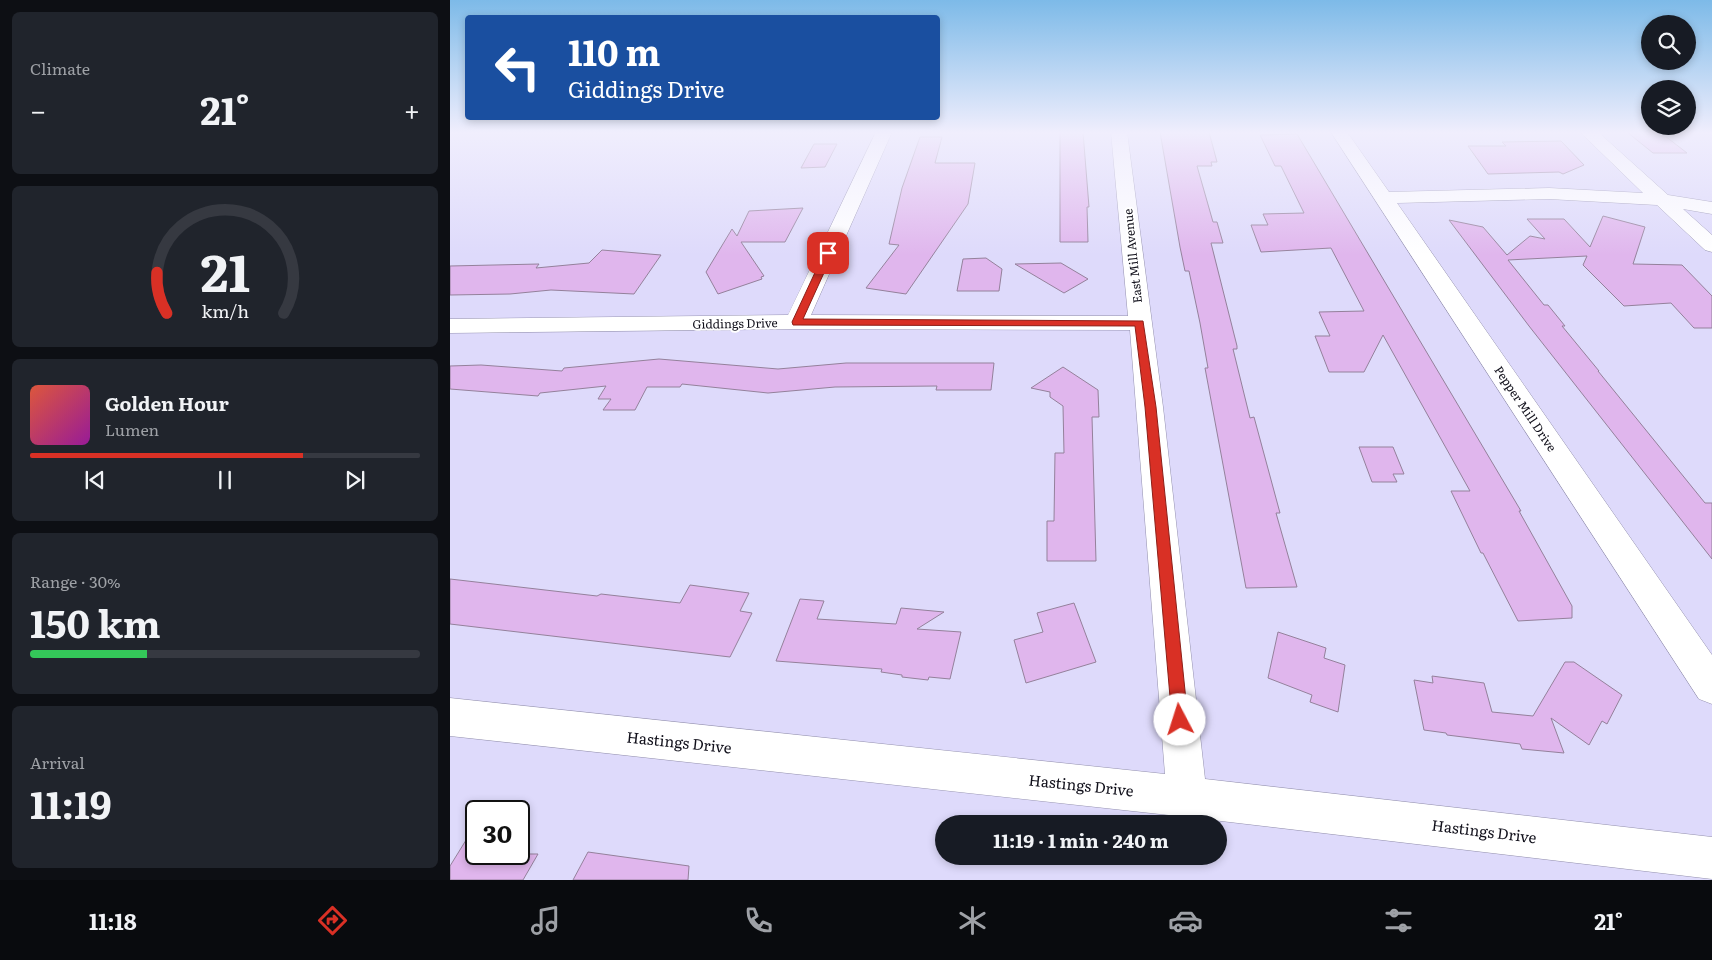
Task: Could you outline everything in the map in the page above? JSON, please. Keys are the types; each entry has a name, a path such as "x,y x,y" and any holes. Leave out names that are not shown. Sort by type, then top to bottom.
{"street":[{"path":"796,322 865,173"},
{"name":"East Mill Avenue","path":"1124,173 1151,417 1187,797"},
{"name":"Pepper Mill Drive","path":"1368,173 1712,686"},
{"path":"1633,173 1712,246"},
{"path":"1385,198 1551,193 1624,196 1712,208"},
{"name":"Giddings Drive","path":"450,326 796,322 1140,323"},
{"name":"Hastings Drive","path":"450,718 1187,797 1712,858"}],"building":[{"path":"907,173 973,173 968,204 906,294 866,288 899,245 889,244"},
{"path":"1060,173 1086,173 1089,207 1087,207 1088,242 1060,242"},
{"path":"1167,173 1199,173 1213,222 1217,222 1223,243 1211,243 1237,346 1237,349 1233,349 1250,418 1254,417 1280,513 1276,513 1297,587 1246,588 1205,368 1208,368 1200,323 1189,271 1185,271"},
{"path":"1284,173 1320,173 1521,511 1519,511 1572,606 1572,618 1518,621 1483,553 1481,553 1451,491 1470,491 1383,335 1364,372 1329,372 1315,336 1330,336 1319,312 1364,311 1331,248 1261,252 1251,225 1268,225 1263,214 1304,213"},
{"path":"1487,173 1521,173 1488,174"},
{"path":"803,208 785,242 741,242 764,276 761,277 762,279 718,294 706,272 732,229 737,236 749,211"},
{"path":"1603,216 1645,227 1633,264 1682,265 1712,296 1712,328 1694,328 1671,303 1624,306 1583,265 1587,256 1508,260 1544,305 1548,305 1565,326 1562,326 1705,503 1712,503 1712,559 1529,326 1449,220 1483,227 1507,255 1530,236 1545,239 1527,219 1564,219 1590,247"},
{"path":"602,250 661,255 634,294 551,290 510,294 450,295 450,266 539,264 536,268 589,263"},
{"path":"986,258 1002,269 999,291 957,291 963,259"},
{"path":"1061,263 1088,279 1064,293 1015,264"},
{"path":"659,359 778,369 846,363 994,363 991,390 936,390 937,386 835,387 768,393 682,384 680,387 647,387 635,410 603,410 611,399 598,399 606,386 540,393 538,396 450,389 450,366 481,365 562,371 564,368"},
{"path":"1063,367 1098,390 1099,417 1092,417 1096,561 1047,561 1047,521 1054,521 1055,453 1064,453 1063,406 1050,397 1050,392 1031,388"},
{"path":"1359,447 1393,447 1404,474 1393,474 1397,482 1372,482"},
{"path":"450,579 597,596 601,594 680,603 690,585 749,593 740,611 752,613 730,657 450,624"},
{"path":"800,599 824,601 817,619 896,624 901,608 944,612 917,629 961,632 950,679 929,677 928,680 881,672 882,669 776,661"},
{"path":"1074,603 1096,662 1026,683 1014,640 1043,632 1037,613"},
{"path":"1278,632 1326,648 1324,658 1345,665 1338,712 1310,702 1312,695 1268,678"},
{"path":"1565,662 1574,662 1622,695 1607,724 1602,721 1589,745 1551,718 1564,753 1522,749 1520,744 1447,735 1446,733 1424,730 1414,680 1433,683 1432,676 1484,683 1492,712 1533,716"},
{"path":"465,842 465,865 530,865 530,854 538,854 523,880 450,880 450,866"},
{"path":"588,852 689,866 688,880 573,880"}],"route":[{"path":"828,253 796,322 1140,323 1150,407 1180,720"}]}
